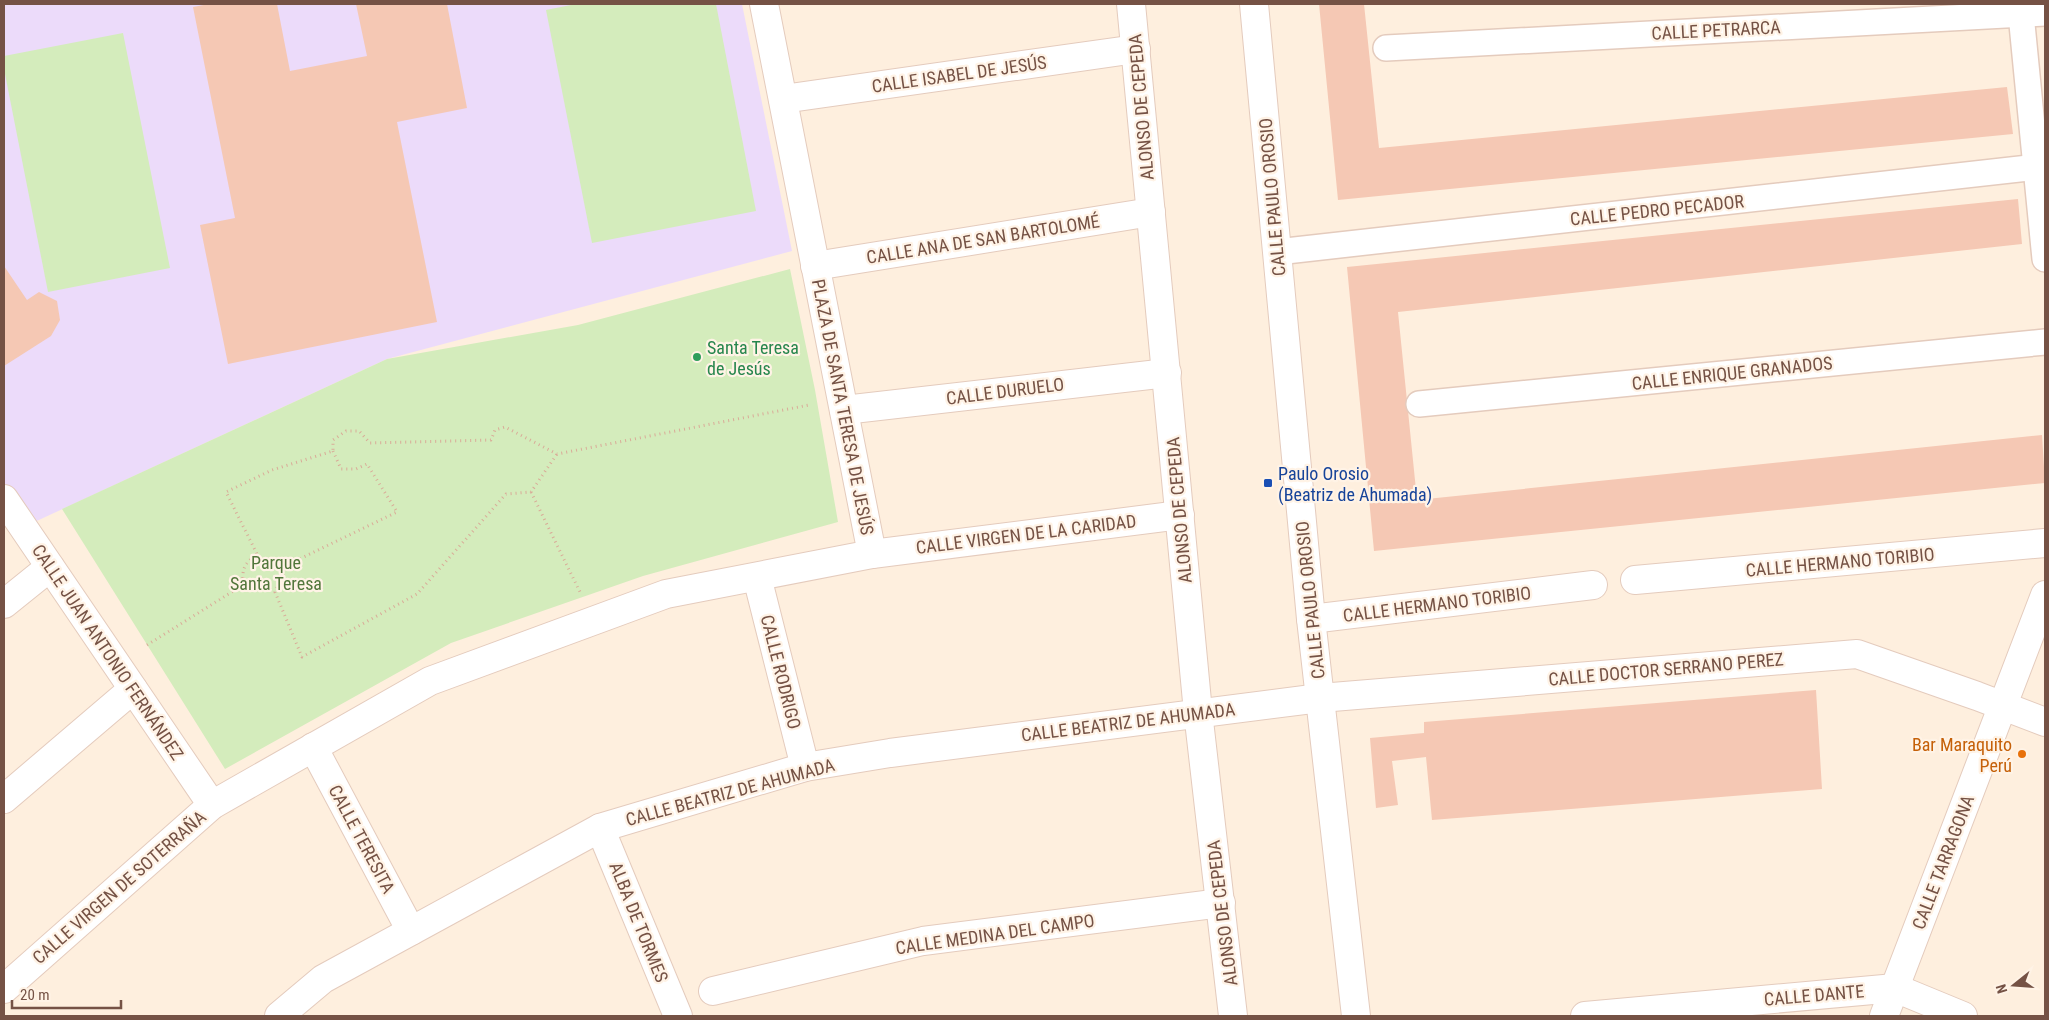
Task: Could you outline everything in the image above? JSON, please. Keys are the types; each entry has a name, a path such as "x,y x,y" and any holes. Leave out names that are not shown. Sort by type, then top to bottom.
{"street":[{"name":"PLAZA DE SANTA TERESA DE JESÚS","path":"212,805 430,681 666,594 872,554 764,4"},
{"name":"ALONSO DE CEPEDA","path":"1132,4 1198,712 1233,1016"},
{"name":"CALLE PAULO OROSIO","path":"1254,4 1311,619 1356,1016"},
{"name":"CALLE PETRARCA","path":"1386,48 2033,14"},
{"path":"2033,14 2036,167 2045,259"},
{"name":"CALLE ISABEL DE JESÚS","path":"783,99 1136,49"},
{"name":"CALLE PEDRO PECADOR","path":"1277,252 2036,167"},
{"name":"CALLE ANA DE SAN BARTOLOMÉ","path":"815,266 1151,212"},
{"name":"CALLE ENRIQUE GRANADOS","path":"1419,404 2045,342"},
{"name":"CALLE DURUELO","path":"844,410 1167,372"},
{"name":"CALLE JUAN ANTONIO FERNÁNDEZ","path":"4,499 212,805"},
{"name":"CALLE VIRGEN DE LA CARIDAD","path":"872,554 1180,515"},
{"name":"CALLE HERMANO TORIBIO","path":"1635,580 2045,543"},
{"path":"4,604 50,567"},
{"name":"CALLE RODRIGO","path":"757,577 805,767"},
{"name":"CALLE HERMANO TORIBIO","path":"1311,619 1593,585"},
{"name":"CALLE TARRAGONA","path":"1884,1016 2045,595"},
{"name":"CALLE DOCTOR SERRANO PEREZ","path":"1320,698 1857,654 2045,722"},
{"path":"4,799 133,688"},
{"name":"CALLE BEATRIZ DE AHUMADA","path":"279,1016 323,979 600,828 805,767 890,753 1198,712 1320,698"},
{"name":"CALLE TERESITA","path":"313,747 411,931"},
{"name":"CALLE VIRGEN DE SOTERRAÑA","path":"4,989 212,805"},
{"name":"ALBA DE TORMES","path":"600,828 678,1016"},
{"name":"CALLE MEDINA DEL CAMPO","path":"713,991 923,942 1221,903"},
{"path":"1895,988 1962,1016"},
{"name":"CALLE DANTE","path":"1585,1016 1895,988"}],"path":[{"path":"531,492 506,494 417,594 302,657 274,592 287,565 397,512 367,464 356,469 341,469 333,450 333,440 346,431 359,431 370,443 490,440 495,430 505,427 557,454 817,403"},
{"path":"147,645 243,585 242,574 246,562 257,554 226,492 272,470 333,450"},
{"path":"531,492 557,454"},
{"path":"531,492 582,597"}],"shaded area":[{"path":"4,4 742,4 792,251 387,359 28,525 4,488"}],"green space":[{"path":"576,4 716,4 756,211 592,243 546,10"},
{"path":"123,33 170,268 48,292 4,69 4,56"},
{"name":"Parque Santa Teresa","path":"790,269 815,390 838,522 643,576 451,643 225,769 62,509 387,359 578,325"}],"building":[{"path":"209,4 277,4 290,71 367,56 356,4 447,4 467,108 397,122 437,322 228,364 200,225 235,218 193,7"},
{"path":"1319,4 1364,4 1379,148 2007,87 2013,134 1338,200"},
{"path":"2018,199 2022,244 1398,312 1417,500 2042,435 2045,483 1374,551 1347,267"},
{"path":"4,266 27,300 39,292 57,301 60,320 51,336 4,366"},
{"path":"1816,690 1822,789 1432,820 1426,757 1392,761 1398,805 1376,808 1370,738 1424,733 1424,722"}],"place":[{"name":"Santa Teresa de Jesús","path":"697,357"},
{"name":"Paulo Orosio (Beatriz de Ahumada)","path":"1268,483"},
{"name":"Bar Maraquito Perú","path":"2022,754"}]}
